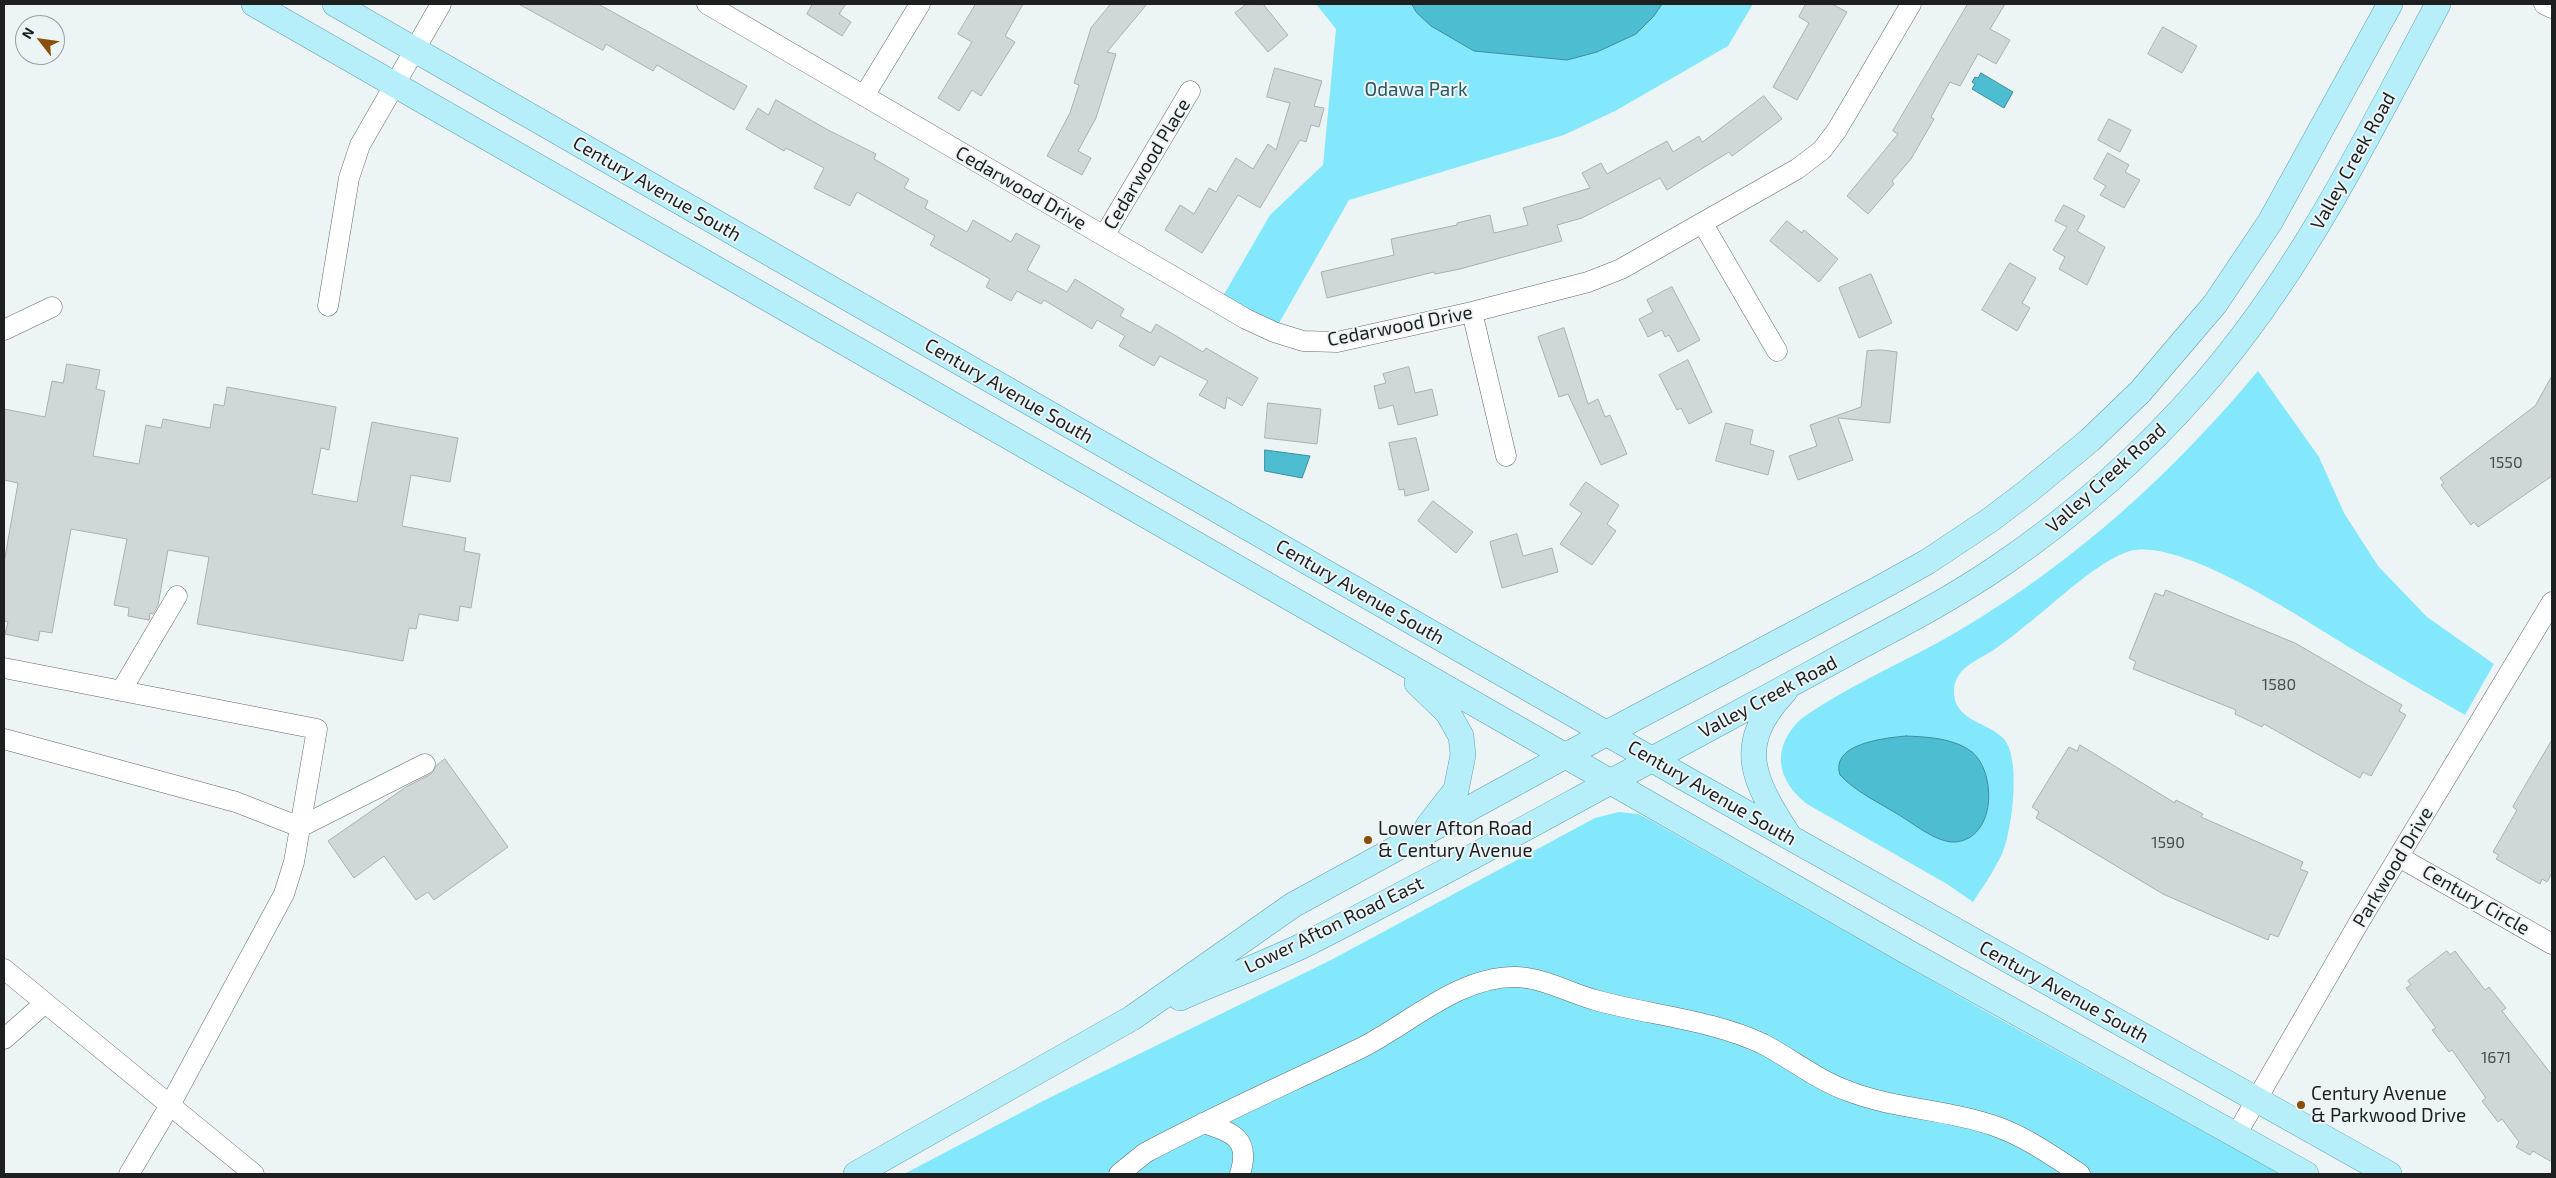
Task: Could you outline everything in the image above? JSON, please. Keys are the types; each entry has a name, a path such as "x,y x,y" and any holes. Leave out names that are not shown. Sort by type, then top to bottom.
{"main road":[{"path":"254,4 1911,954 2306,1174"},
{"name":"Century Avenue South","path":"335,4 1790,838 2388,1174"},
{"name":"Valley Creek Road","path":"1565,756 1927,562 1990,520 2090,440 2168,362 2215,304 2244,262 2290,187 2390,4"},
{"name":"Valley Creek Road","path":"1611,782 1937,605 2016,555 2090,497 2173,418 2249,329 2302,253 2438,4"},
{"path":"1386,654 1448,712 1461,736 1463,755 1456,790 1422,834"},
{"path":"1790,838 1758,784 1754,751 1765,718 1780,696 1792,684"},
{"name":"Lower Afton Road East","path":"856,1174 1132,1018 1293,905 1565,756"},
{"name":"Lower Afton Road East","path":"1132,1018 1307,943 1611,782"}],"street":[{"path":"328,306 349,178 360,144 441,4"},
{"name":"Cedarwood Drive","path":"707,4 1246,319 1274,332 1302,341 1337,342 1472,312 1588,282 1621,269 1703,224 1797,168 1822,150 1837,130 1911,4"},
{"path":"864,96 920,4"},
{"path":"2544,4 2552,8"},
{"name":"Cedarwood Place","path":"1104,236 1190,92"},
{"path":"1703,224 1777,351"},
{"path":"4,330 52,307"},
{"path":"1472,312 1506,456"},
{"path":"121,691 177,596"},
{"name":"Parkwood Drive","path":"2236,1134 2398,857 2552,602"},
{"path":"4,668 317,729 290,878 284,894 170,1106 128,1174"},
{"path":"4,739 236,802 300,827 425,764"},
{"name":"Century Circle","path":"2398,857 2552,944"},
{"path":"4,969 254,1174"},
{"path":"1119,1174 1145,1153 1364,1046 1429,1006 1466,988 1496,979 1517,977 1536,980 1597,1000 1737,1034 1764,1045 1824,1081 1848,1092 1881,1102 1989,1124 2015,1133 2040,1146 2080,1174"},
{"path":"4,1039 45,1003"},
{"path":"1203,1123 1236,1136 1244,1149 1244,1161 1240,1174"}],"green space":[{"name":"Odawa Park","path":"1316,4 1753,4 1728,46 1615,111 1564,135 1349,200 1274,332 1219,303 1270,215 1323,165 1336,29"},
{"path":"2258,371 2319,457 2344,513 2378,566 2427,617 2494,664 2465,715 2244,585 2180,557 2153,550 2130,551 2117,556 2090,573 2006,641 1969,665 1955,682 1955,700 1959,708 1972,719 2003,738 2009,748 2014,777 2012,813 2006,843 1996,867 1973,902 1947,884 1807,804 1797,795 1789,785 1781,763 1785,741 1791,730 1801,719 1839,695 1960,630 2002,604 2043,575 2120,514 2156,480 2225,409"},
{"path":"1619,812 1638,814 1650,820 1992,1015 2280,1174 904,1174 1045,1100 1331,960 1595,818"}],"shaded area":[{"path":"1412,4 1662,4 1654,16 1636,34 1597,52 1567,60 1474,51 1431,26 1417,13"},
{"path":"1981,73 2013,92 2004,108 1972,89 1975,84 1972,82"},
{"path":"1265,450 1310,456 1302,478 1265,471"},
{"path":"1906,736 1949,741 1965,747 1980,762 1986,774 1988,804 1985,818 1978,830 1969,838 1955,842 1939,839 1859,791 1840,775 1839,764 1843,756 1851,749 1886,738"}],"building":[{"path":"519,4 598,4 747,86 734,110 657,65 653,71 606,44 603,50"},
{"path":"813,4 846,4 839,14 851,22 842,36 807,14"},
{"path":"976,4 1023,4 1005,36 1015,42 981,96 972,90 959,111 938,98 972,42 958,34"},
{"path":"1111,4 1147,4 1107,52 1116,54 1096,118 1078,151 1091,158 1082,175 1047,156 1070,113 1079,85 1074,83 1091,28"},
{"path":"1247,4 1263,4 1288,35 1268,52 1235,13"},
{"path":"1806,4 1832,4 1847,12 1797,100 1773,87 1809,23 1799,17"},
{"path":"1968,4 2005,4 1990,29 2010,40 1996,64 1978,54 1960,86 1950,82 1931,117 1934,119 1911,159 1892,181 1894,184 1868,214 1847,196 1898,134 1893,131"},
{"path":"2163,27 2197,46 2182,73 2148,54"},
{"path":"1275,68 1322,81 1314,106 1324,108 1319,127 1311,125 1306,142 1300,140 1260,208 1238,195 1202,253 1165,230 1180,205 1194,214 1209,188 1216,192 1236,158 1253,169 1268,144 1276,150 1290,103 1267,97"},
{"path":"1764,96 1782,119 1732,156 1729,152 1667,190 1660,178 1582,218 1557,225 1562,241 1460,269 1435,274 1434,272 1327,298 1321,272 1394,255 1391,239 1457,225 1457,223 1490,215 1494,233 1528,225 1523,208 1590,188 1582,173 1601,163 1607,174 1667,141 1673,152 1699,136 1702,142"},
{"path":"776,100 828,130 876,154 874,159 909,179 904,188 928,201 925,208 967,232 973,220 1011,242 1016,233 1040,246 1027,270 1067,292 1075,279 1124,309 1120,316 1151,333 1156,324 1203,352 1206,348 1258,378 1242,406 1227,397 1225,409 1199,395 1208,381 1160,356 1154,366 1119,346 1125,336 1097,320 1092,329 1044,300 1041,304 1017,291 1011,301 986,287 990,279 930,245 935,236 857,192 850,206 814,188 824,168 786,148 784,151 746,129 758,108 768,115"},
{"path":"2109,119 2131,130 2120,152 2098,140"},
{"path":"2108,153 2129,165 2125,172 2140,180 2124,208 2100,195 2106,186 2094,179"},
{"path":"2064,205 2085,216 2077,231 2105,247 2087,285 2059,269 2065,257 2053,250 2067,227 2055,221"},
{"path":"1787,221 1802,233 1804,230 1838,259 1819,282 1770,241"},
{"path":"2010,263 2036,278 2022,303 2030,308 2017,331 1982,310"},
{"path":"1871,274 1892,323 1859,338 1839,288"},
{"path":"1672,287 1700,340 1678,352 1669,335 1665,337 1662,330 1648,337 1639,319 1653,312 1647,300"},
{"path":"1564,328 1588,404 1598,399 1605,417 1610,415 1627,454 1601,465 1568,394 1559,397 1538,337"},
{"path":"1867,351 1897,352 1890,423 1838,418 1853,460 1798,480 1789,456 1817,446 1810,425 1861,407"},
{"path":"1688,360 1712,412 1689,424 1681,408 1677,410 1659,375"},
{"path":"67,364 100,370 96,389 105,391 93,456 139,464 146,425 161,428 163,419 210,428 214,404 224,406 227,387 336,407 329,450 321,448 312,494 357,502 372,422 458,438 450,482 411,475 402,526 466,538 464,551 480,554 471,608 460,606 458,621 419,614 416,629 409,628 403,661 197,624 209,557 168,550 158,605 153,614 150,613 149,620 128,616 129,608 114,605 127,539 71,529 52,633 40,631 38,641 5,634 8,622 4,621 4,563 18,483 4,480 4,409 45,417 52,381 63,383"},
{"path":"1409,367 1415,393 1432,389 1438,415 1398,425 1393,405 1379,409 1374,386 1386,383 1383,374"},
{"path":"2552,376 2552,476 2478,527 2474,522 2471,525 2441,485 2444,483 2440,478 2535,406"},
{"path":"1268,403 1321,409 1317,444 1265,438"},
{"path":"1726,423 1753,430 1750,444 1774,451 1768,475 1716,461"},
{"path":"1416,438 1429,490 1405,496 1404,489 1399,490 1389,443"},
{"path":"1586,482 1619,505 1607,524 1616,531 1592,565 1560,544 1582,513 1570,505"},
{"path":"1433,501 1473,532 1456,553 1418,521"},
{"path":"1517,534 1523,556 1552,548 1558,572 1502,588 1490,542"},
{"path":"2166,590 2295,643 2402,705 2399,711 2406,715 2371,776 2363,772 2360,778 2264,724 2262,727 2235,714 2236,710 2133,669 2136,662 2129,658 2155,593 2163,596"},
{"path":"2552,740 2552,873 2547,882 2542,879 2540,884 2496,859 2499,855 2493,852 2517,810 2513,807"},
{"path":"2080,745 2175,803 2176,800 2203,814 2201,817 2303,862 2300,869 2308,872 2278,937 2270,934 2268,940 2163,894 2036,818 2039,812 2032,807 2069,747 2077,751"},
{"path":"445,759 508,847 434,900 428,892 416,900 384,856 354,878 328,841 406,787 431,774 437,765"},
{"path":"2447,951 2450,955 2455,951 2485,990 2489,987 2506,1008 2502,1011 2552,1075 2552,1162 2533,1151 2530,1155 2516,1147 2519,1142 2502,1119 2498,1122 2482,1101 2486,1098 2452,1050 2449,1052 2432,1030 2436,1028 2406,988 2411,985 2408,981"}],"place":[{"name":"Lower Afton Road & Century Avenue","path":"1368,840"},
{"name":"Century Avenue & Parkwood Drive","path":"2301,1105"}]}
